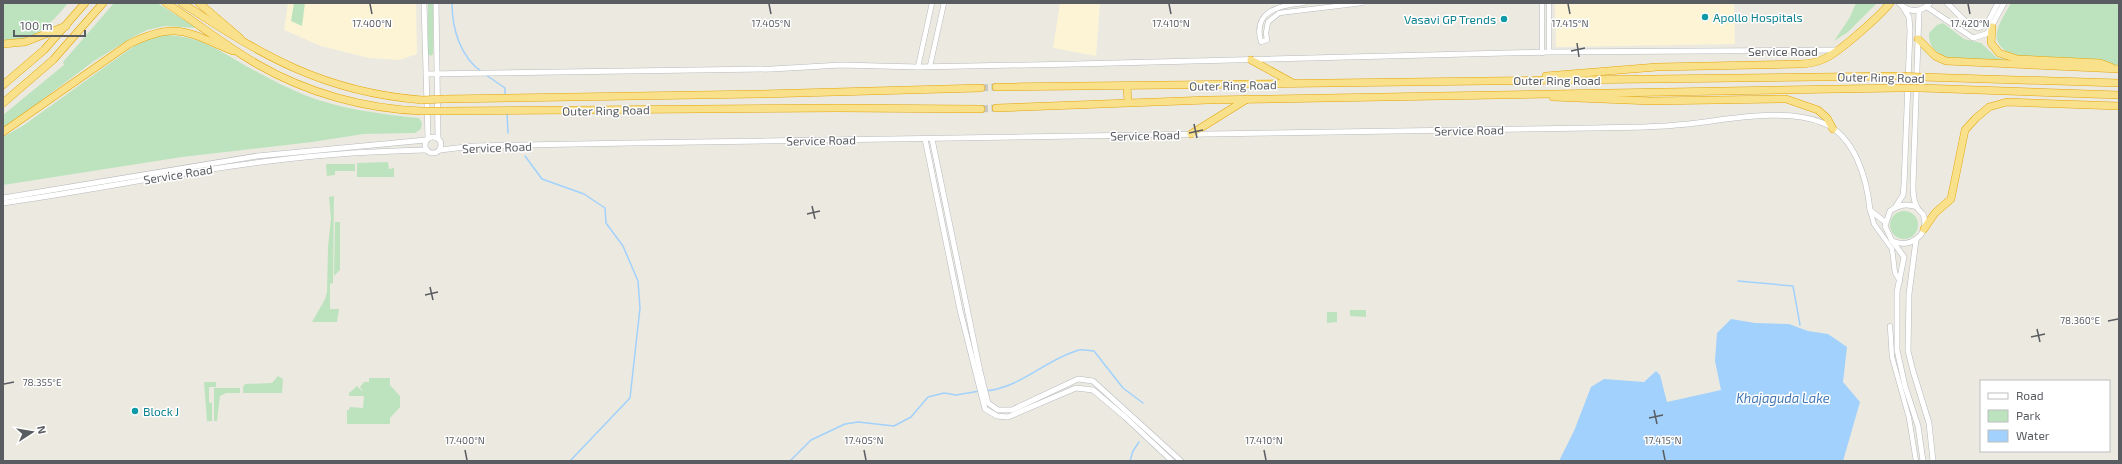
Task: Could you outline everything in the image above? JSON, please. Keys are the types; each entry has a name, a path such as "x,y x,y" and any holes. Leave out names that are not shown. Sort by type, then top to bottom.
{"highway":[{"path":"3,85 39,54 66,26 85,3"},
{"path":"3,103 53,60 103,3"},
{"path":"166,3 241,54"},
{"path":"182,3 245,43"},
{"path":"199,3 232,30 245,43"},
{"path":"1500,80 1657,67 1799,64 1822,60 1837,50 1876,18 1890,3"},
{"path":"3,44 25,42 66,26"},
{"path":"1992,27 1991,43 2004,56 2017,59 2100,63 2119,69"},
{"path":"3,132 129,44 149,34 173,30 196,35 241,54"},
{"path":"1918,38 1935,56 1946,61 2119,69"},
{"name":"Outer Ring Road","path":"245,43 287,66 337,86 422,100 981,88"},
{"name":"Outer Ring Road","path":"241,54 283,78 322,93 378,107 422,111 806,108 981,109"},
{"path":"1251,60 1295,84"},
{"name":"Outer Ring Road","path":"996,87 1127,87 1500,80 1899,76 2119,83"},
{"path":"1127,87 1128,102"},
{"name":"Outer Ring Road","path":"996,108 1128,102 1247,99 1899,88 2119,95"},
{"path":"1501,95 1651,101 1786,100 1818,110 1827,118 1833,129"},
{"path":"1191,134 1247,99"},
{"path":"1924,229 1935,213 1951,199 1965,130 1989,107 2007,102 2119,106"}],"main road":[{"path":"424,3 427,139 424,145 426,150"},
{"path":"436,3 438,138 441,142 440,150"},
{"path":"1894,209 1903,195 1904,185 1910,24 1907,13 1899,3"},
{"path":"1947,3 1967,23 1978,28 1987,24 1998,3"},
{"path":"1903,8 1911,11 1919,11 1929,5 1973,38 1986,34 1992,27 2004,3"},
{"path":"1917,208 1913,186 1919,11"},
{"name":"Service Road","path":"426,74 772,69 841,65 918,67 1549,52 1837,50"},
{"name":"Service Road","path":"3,203 223,167 347,153 426,150 433,153 440,150 513,146 1591,128 1676,125 1739,118 1791,115 1824,123 1846,141 1856,159 1868,194 1870,210"},
{"path":"427,139 433,136 438,138"},
{"name":"Service Road","path":"3,198 257,156 427,139"},
{"path":"925,139 957,295 982,388"},
{"path":"932,139 987,411 997,416 1006,418 1076,388 1088,388 1136,424 1181,461"},
{"path":"1923,461 1918,426 1905,386 1897,350 1897,299 1904,257 1885,231 1885,222 1890,211 1901,205 1909,204 1917,208 1922,213 1925,221 1924,229 1916,240 1909,294 1908,351 1929,423 1933,461"},
{"path":"1870,210 1885,222"},
{"path":"1892,241 1903,244 1916,240"},
{"path":"983,394 992,407 998,410 1012,410 1081,378 1094,381 1172,461"}],"street":[{"path":"918,67 932,3"},
{"path":"930,66 944,3"},
{"path":"1304,3 1285,5 1272,9 1263,19 1260,28 1261,42 1267,40 1266,29 1270,19 1279,13 1362,3"},
{"path":"1542,3 1542,53"},
{"path":"1549,3 1549,52"},
{"path":"1285,5 1286,11"},
{"path":"1870,210 1874,224 1892,248 1895,274 1900,281"},
{"path":"1890,326 1891,351 1909,418 1916,461"}],"shaded area":[{"path":"288,3 416,3 417,54 399,60 369,58 321,46 284,30"},
{"path":"1060,3 1100,3 1096,56 1053,48"},
{"path":"1555,3 1734,3 1735,44 1556,47"}],"green space":[{"path":"3,3 68,3 48,25 40,31 32,36 13,41 3,40"},
{"path":"114,3 157,3 197,28 165,26 147,30 133,37 94,61 3,129 3,115 64,65 63,62"},
{"path":"294,3 305,3 302,26 291,21"},
{"path":"428,3 433,3 433,54 431,56 428,54"},
{"path":"1856,3 1877,3 1848,32 1834,41 1850,17"},
{"path":"2011,3 2119,3 2119,65 2017,56 2006,51 2000,46 1997,40 1997,33 2002,19"},
{"path":"1943,23 1964,39 1981,43 1996,57 2012,62 1961,61 1948,58 1938,53 1931,45 1929,33 1937,25"},
{"path":"166,35 180,36 205,43 276,82 302,94 330,104 389,115 419,118 422,123 421,129 415,133 364,134 312,142 182,157 3,185 3,137 24,125 134,46 151,38"},
{"path":"388,162 389,169 394,168 394,177 357,177 357,163"},
{"path":"326,164 355,164 355,171 335,171 335,175 327,176"},
{"path":"334,196 333,283 330,284 330,309 339,309 337,322 312,322 325,299 327,292 328,247 331,218 329,197"},
{"path":"1904,211 1914,215 1918,225 1914,235 1904,239 1894,235 1890,225 1894,215"},
{"path":"335,222 340,222 340,270 334,276"},
{"path":"1350,310 1366,310 1366,317 1350,316"},
{"path":"1327,312 1337,312 1337,322 1327,323"},
{"path":"278,376 283,379 282,393 243,393 243,387 245,384 272,383"},
{"path":"369,378 390,378 390,385 400,396 400,407 390,418 390,424 347,424 347,410 349,410 350,407 363,408 364,396 349,396 349,393 357,386 363,392 360,387 364,382 369,382"},
{"path":"204,382 216,382 216,387 209,387 209,402 212,403 212,421 207,421"},
{"path":"214,388 240,388 240,393 226,393 220,396 217,421 214,421"}],"water":[{"name":"Khajaguda Lake","path":"1731,319 1755,323 1789,324 1808,331 1828,334 1847,347 1843,382 1860,402 1843,461 1559,461 1574,431 1591,387 1604,379 1644,382 1656,371 1660,375 1667,402 1721,390 1715,361 1717,333"}],"waterway":[{"path":"452,3 452,13 459,41 468,58 474,66 482,72"},
{"path":"486,75 505,88 505,95"},
{"path":"507,113 508,133"},
{"path":"525,156 542,179 584,194 605,208 606,223 623,246 638,281 640,308 630,398 570,461"},
{"path":"1738,281 1793,286 1800,325"},
{"path":"985,391 1010,385 1067,354 1082,350 1094,351 1123,388 1143,403"},
{"path":"790,461 811,440 845,424 858,422 894,426 911,417 928,397 944,393 956,395 980,391"},
{"path":"1130,461 1133,451 1139,442"}],"tunnel":[{"path":"981,88 996,87"},
{"path":"981,109 996,108"}],"place":[{"name":"Apollo Hospitals","path":"1705,17"},
{"name":"Vasavi GP Trends","path":"1504,19"},
{"name":"Block J","path":"135,411"}]}
